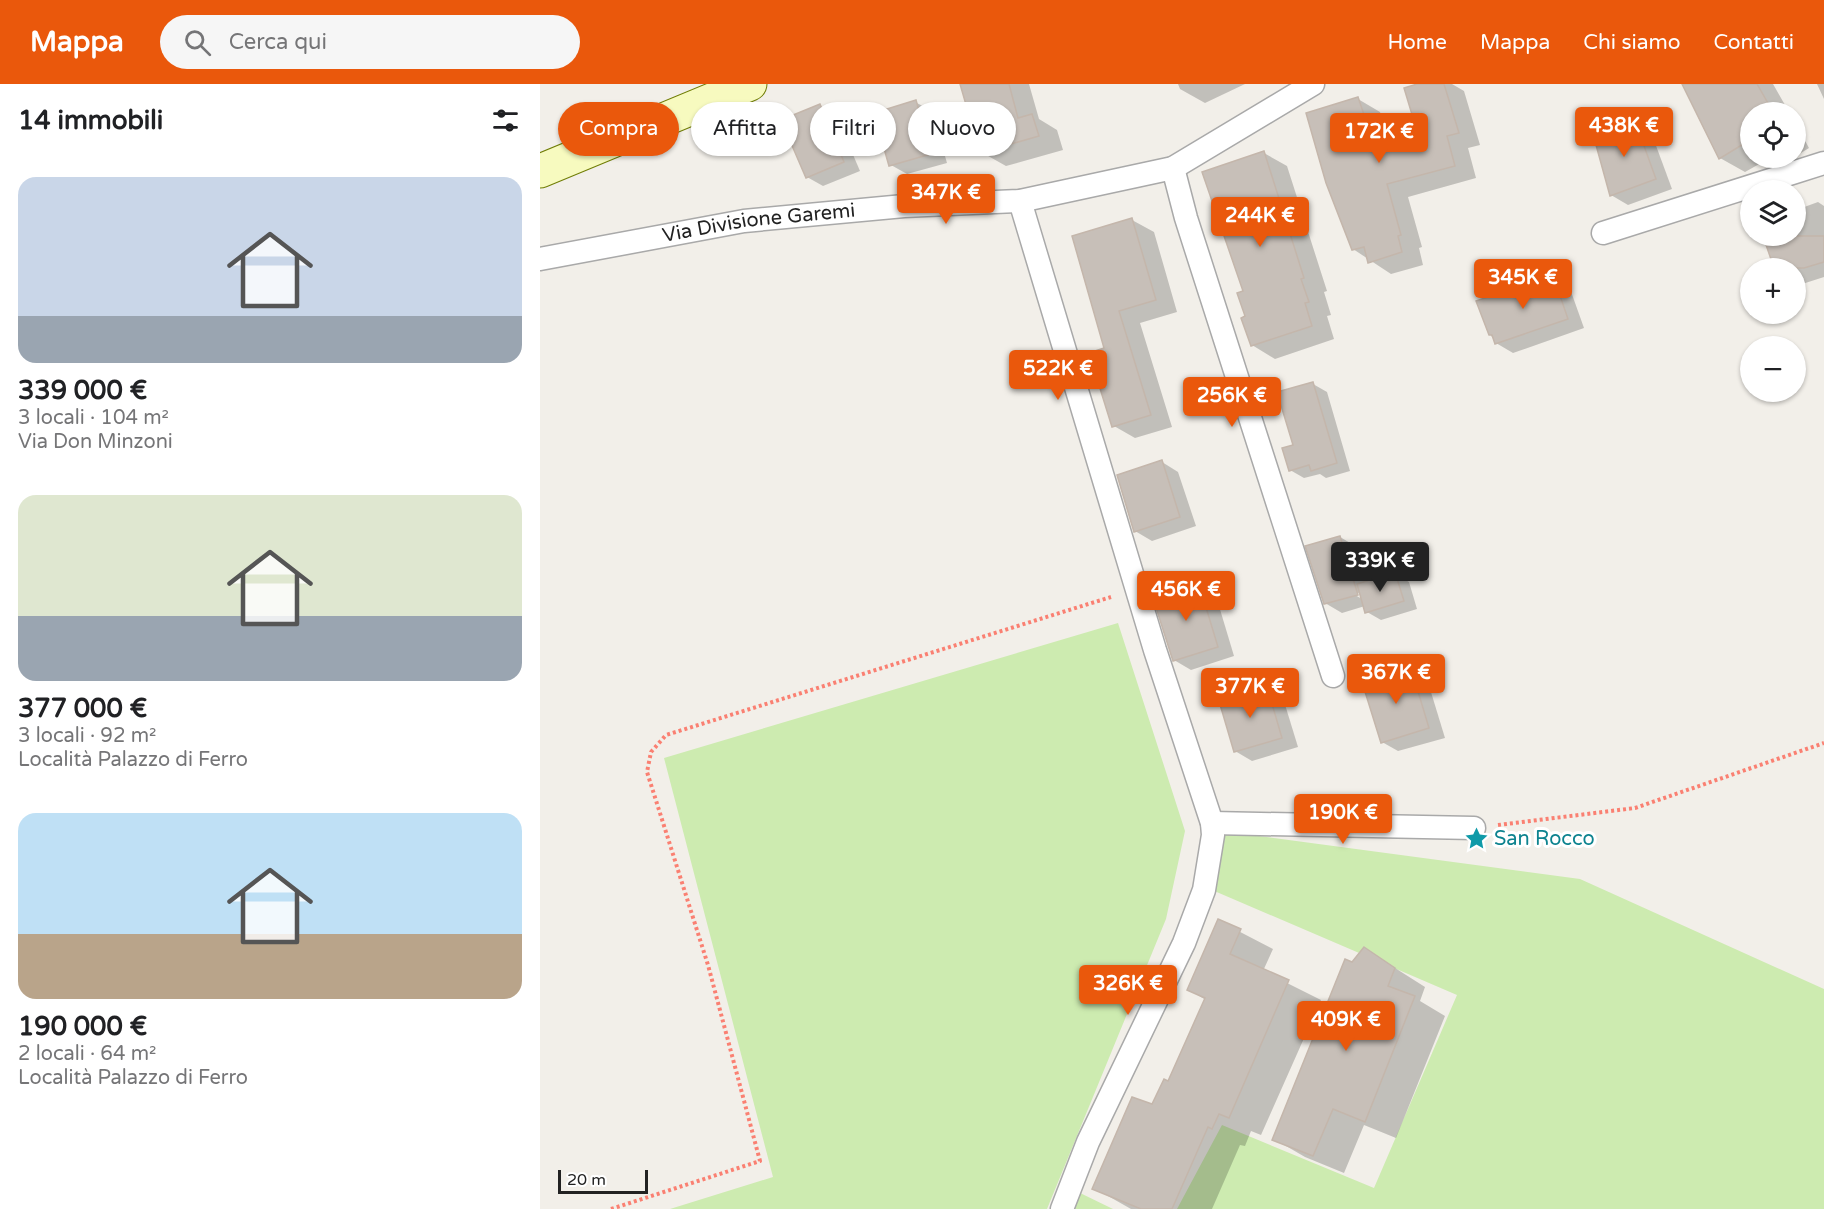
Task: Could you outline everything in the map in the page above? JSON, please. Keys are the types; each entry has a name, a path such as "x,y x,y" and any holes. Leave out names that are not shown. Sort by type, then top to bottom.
{"street":[{"path":"540,171 750,84"},
{"name":"Via Divisione Garemi","path":"540,259 744,221 904,207 1020,201 1173,168 1313,84"},
{"path":"1603,233 1824,163"},
{"path":"1173,168 1186,218 1333,676"},
{"path":"1020,201 1212,823 1213,835 1204,890 1184,943 1088,1142 1062,1209"},
{"path":"1212,823 1474,828"}],"path":[{"path":"611,1209 760,1161 708,965 647,772 651,752 666,735 1138,589"},
{"path":"1474,828 1635,808 1824,743"}],"green space":[{"path":"1118,623 1185,831 1166,919 1047,1209 670,1209 773,1177 664,758"},
{"path":"1222,831 1580,879 1824,989 1824,1209 1177,1209 1222,1125 1374,1188 1457,995 1212,890"},
{"path":"1078,1192 1113,1209 1071,1209"}],"building":[{"path":"960,84 1009,84 1014,102 965,102"},
{"path":"1417,84 1444,84 1459,133 1447,136 1455,166 1387,184 1401,235 1398,236 1402,252 1368,263 1364,247 1352,250 1326,183 1306,113 1358,97 1376,150 1420,141 1404,88"},
{"path":"1682,84 1757,84 1767,102 1740,102 1740,146 1719,159"},
{"path":"908,102 908,156 924,156 889,166 886,156 896,156 896,106"},
{"path":"810,108 810,156 842,156 844,162 806,178 797,156 798,113"},
{"path":"1016,110 1018,118 1032,114 1039,136 1016,143"},
{"path":"1635,121 1656,179 1610,196 1593,134"},
{"path":"1264,151 1304,278 1301,279 1309,302 1305,303 1312,326 1251,346 1241,318 1245,316 1237,293 1243,291 1202,172"},
{"path":"1132,218 1156,300 1119,311 1151,415 1112,427 1089,353 1104,348 1072,236"},
{"path":"1806,236 1824,236 1824,262 1806,267 1806,258 1771,258 1766,246 1806,246"},
{"path":"1553,275 1568,319 1495,344 1492,335 1489,335 1476,301"},
{"path":"1313,382 1337,463 1311,471 1309,465 1289,471 1282,448 1293,445 1277,392"},
{"path":"1162,460 1180,517 1134,532 1117,475"},
{"path":"1340,536 1358,595 1324,604 1305,546"},
{"path":"1395,572 1404,601 1365,613 1357,584"},
{"path":"1199,584 1218,647 1173,661 1153,598"},
{"path":"1411,668 1429,728 1381,743 1362,682"},
{"path":"1267,687 1282,738 1234,752 1219,701"},
{"path":"1218,919 1241,929 1230,954 1289,980 1229,1118 1219,1114 1212,1129 1208,1127 1172,1209 1141,1209 1092,1189 1132,1097 1152,1104 1164,1079 1168,1081 1205,998 1187,990"},
{"path":"1364,947 1395,968 1388,986 1415,996 1365,1122 1333,1109 1313,1156 1272,1140 1345,959 1352,962"}],"place":[{"name":"San Rocco","path":"1476,839"}]}
